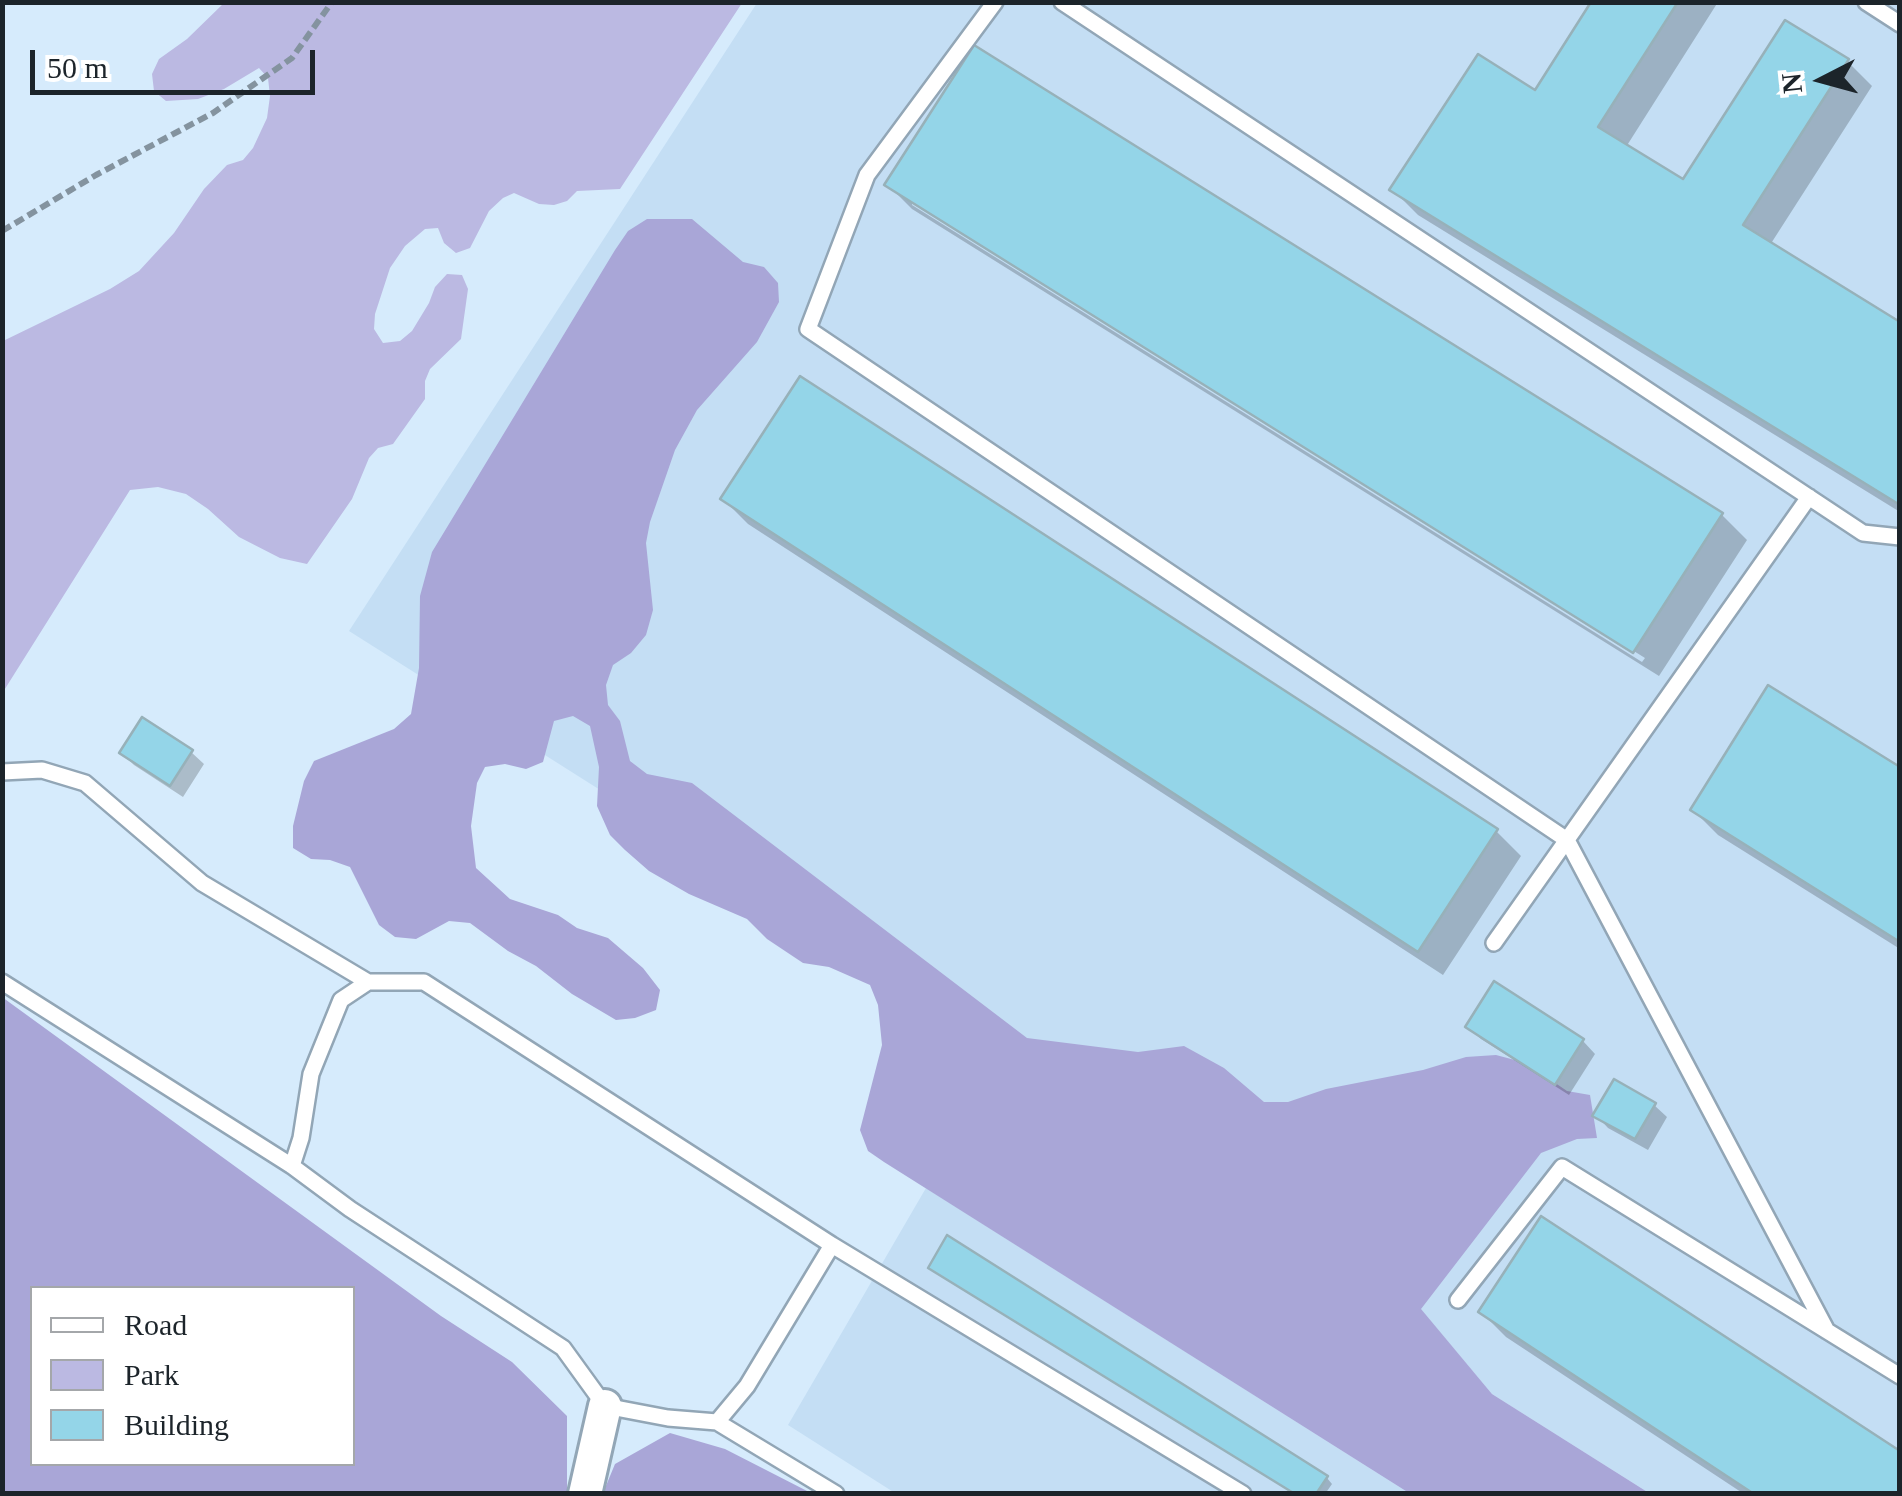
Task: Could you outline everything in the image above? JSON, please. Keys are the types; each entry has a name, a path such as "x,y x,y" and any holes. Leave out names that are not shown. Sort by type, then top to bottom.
{"street":[{"path":"586,1494 605,1406"}],"lane":[{"path":"995,2 867,175 808,329 1567,840 1828,1332"},
{"path":"1062,2 1864,533 1900,537"},
{"path":"1866,2 1900,24"},
{"path":"1494,943 1809,496"},
{"path":"2,772 42,770 85,783 202,882 368,982 424,982 832,1246 1244,1494"},
{"path":"2,982 292,1166 564,1348 605,1406 717,1422 836,1494"},
{"path":"292,1166 312,1074 341,1000 368,982"},
{"path":"1458,1300 1562,1167 1900,1376"},
{"path":"717,1422 747,1386 832,1246"}],"path":[{"path":"2,231 213,113 292,58 332,2"}],"shaded area":[{"path":"757,3 1899,3 1899,1493 1649,1493 1492,1394 1420,1309 349,631"},
{"path":"647,219 692,219 743,262 764,267 778,283 779,302 757,342 697,410 675,450 650,522 646,543 653,610 646,635 631,653 613,665 606,685 608,705 620,721 630,761 647,774 692,783 1027,1038 1138,1052 1184,1046 1224,1068 1264,1102 1288,1102 1326,1089 1423,1070 1466,1057 1496,1055 1526,1063 1567,1091 1590,1095 1597,1138 1577,1139 1541,1153 1421,1309 1492,1394 1649,1493 1409,1493 868,1151 860,1130 882,1045 878,1005 870,985 829,967 803,963 767,939 747,919 689,894 649,871 625,850 610,835 597,806 599,767 590,726 573,716 554,721 543,762 526,769 505,764 485,767 477,783 471,826 476,868 510,899 608,938 643,968 660,990 656,1010 616,1020 470,923 449,921 416,939 395,937 379,925 350,867 311,859 293,848 293,826 304,781 314,761 394,729 411,714 419,668 420,596 432,552 615,250 628,231"},
{"path":"2,997 441,1316 512,1362 567,1416 567,1493 3,1493"},
{"path":"926,1188 1409,1493 895,1493 788,1425"},
{"path":"670,1433 725,1449 811,1493 603,1493 615,1464"}],"green space":[{"path":"225,2 742,3 620,189 577,191 567,201 554,205 539,204 514,193 489,211 470,248 456,253 444,243 438,228 425,229 405,246 390,268 374,329 383,343 400,341 412,331 435,287 447,274 462,275 468,289 461,339 430,369 425,399 393,444 378,448 369,458 352,499 307,564 280,558 239,537 186,494 158,487 130,490 3,692 3,341 139,271 174,233 204,189 227,165 243,160 253,148 267,118 270,96 268,78 259,68 198,99 166,101 154,91 152,74 159,59 187,39"}],"building":[{"path":"1591,2 1678,2 1598,127 1683,179 1785,20 1849,59 1743,225 1900,322 1900,505 1389,190 1478,54 1535,90"},
{"path":"974,45 1723,513 1633,653 884,185"},
{"path":"800,376 1498,829 1418,952 720,499"},
{"path":"1768,685 1900,767 1900,942 1690,810"},
{"path":"142,717 193,750 170,786 119,753"},
{"path":"1494,981 1584,1039 1555,1085 1465,1027"},
{"path":"1614,1079 1656,1103 1635,1139 1592,1116"},
{"path":"1541,1216 1900,1451 1900,1494 1754,1494 1478,1312"},
{"path":"947,1235 1328,1476 1316,1494 1295,1494 928,1268"}]}
